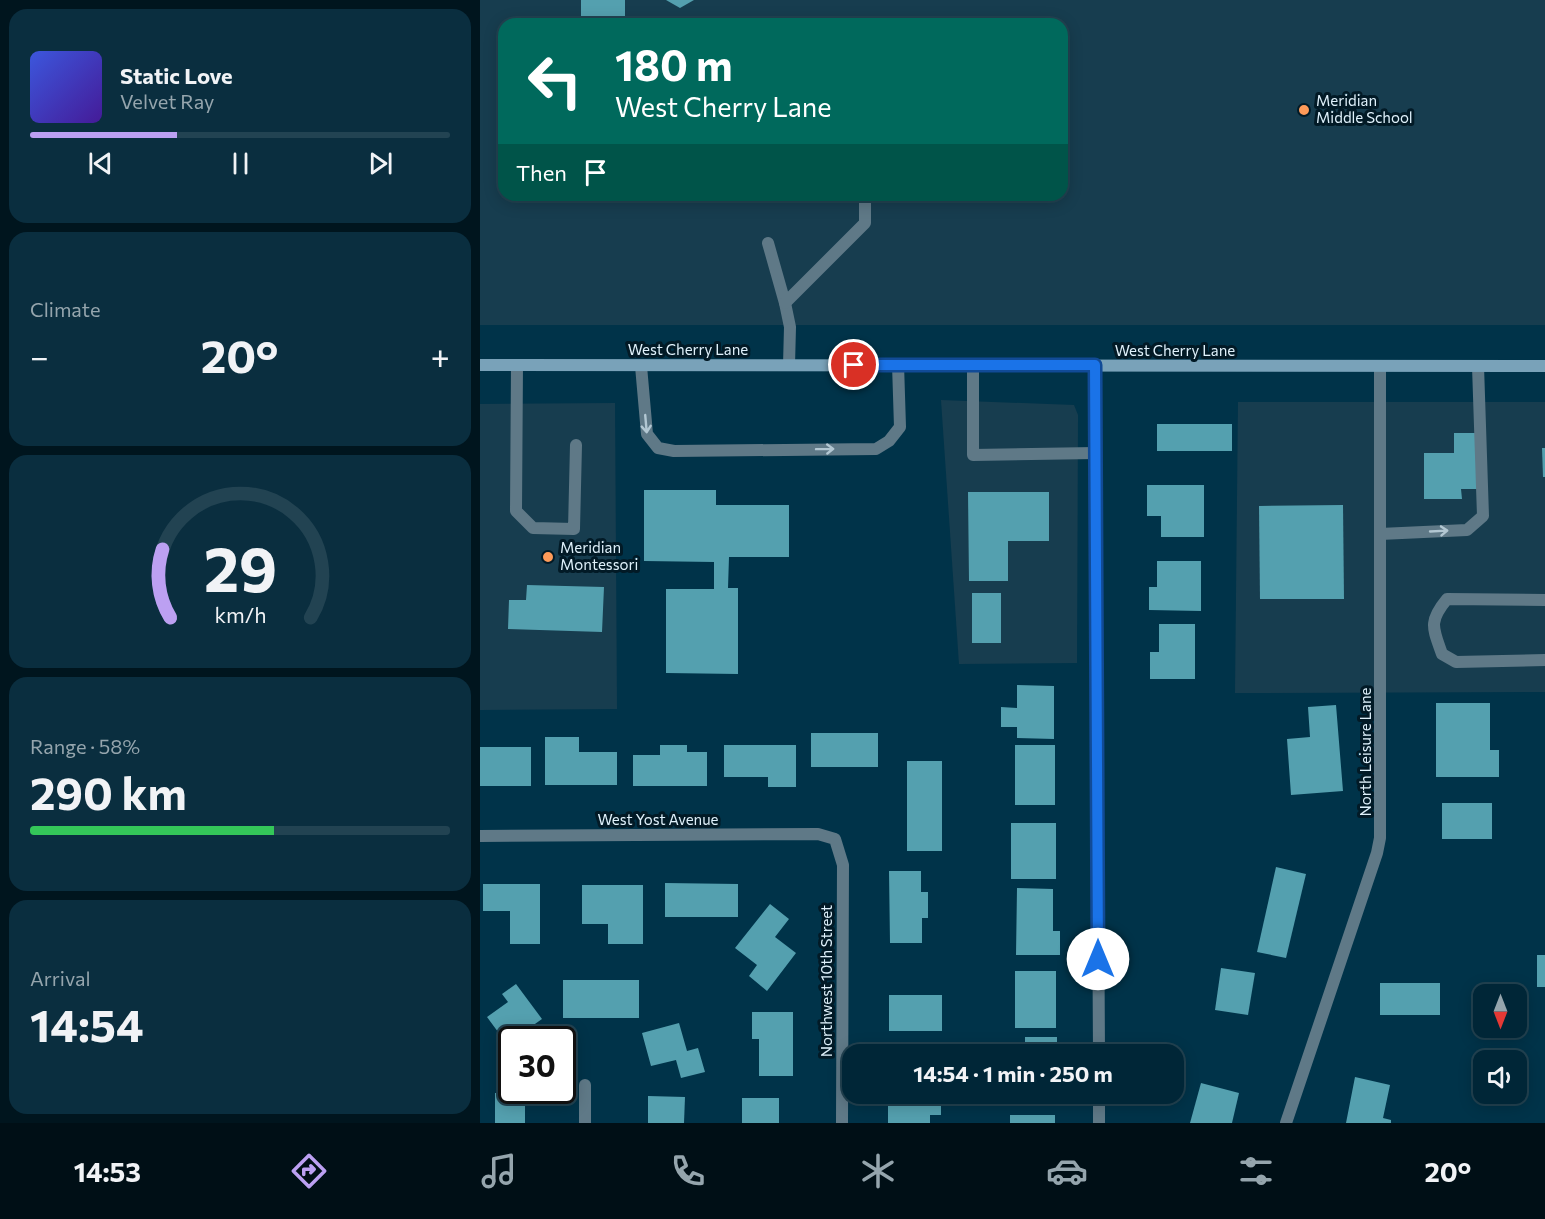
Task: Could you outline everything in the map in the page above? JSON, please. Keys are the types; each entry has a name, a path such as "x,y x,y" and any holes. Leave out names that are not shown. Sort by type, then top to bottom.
{"main road":[{"name":"West Cherry Lane","path":"480,365 1545,366"}],"street":[{"path":"785,303 865,223 865,201"},
{"path":"768,243 790,327 789,365"},
{"path":"641,366 647,434 658,448 674,451 876,449 889,441 900,427 898,364"},
{"path":"517,365 516,511 533,528 574,529 576,445"},
{"path":"973,365 974,455 1095,453"},
{"path":"1095,365 1099,1044"},
{"name":"North Leisure Lane","path":"1286,1123 1377,853 1380,838 1380,366"},
{"path":"1380,534 1467,530 1483,516 1478,366"},
{"path":"1545,600 1447,599 1436,613 1434,628 1442,654 1456,662 1545,660"},
{"name":"West Yost Avenue","path":"480,836 818,834 835,839"},
{"name":"Northwest 10th Street","path":"835,839 843,865 842,1123"},
{"path":"585,1085 585,1123"},
{"path":"1099,1104 1099,1123"}],"shaded area":[{"name":"Meridian Middle School","path":"480,0 1545,0 1545,325 480,325"},
{"path":"941,400 1074,405 1078,415 1077,663 959,664"},
{"path":"1238,402 1545,402 1545,692 1235,693"},
{"name":"Meridian Montessori","path":"615,403 617,709 480,710 480,404"}],"building":[{"path":"581,0 625,0 625,18 581,18"},
{"path":"666,0 694,0 680,8"},
{"path":"1157,424 1232,424 1232,451 1157,451"},
{"path":"1454,433 1480,433 1480,489 1461,489 1462,499 1424,499 1424,453 1454,453"},
{"path":"1542,448 1545,448 1545,477 1543,477"},
{"path":"1147,485 1204,485 1204,537 1161,537 1161,516 1147,516"},
{"path":"644,490 716,490 716,505 789,505 789,557 729,557 728,588 738,588 738,674 666,673 666,589 714,589 714,562 644,561"},
{"path":"968,492 1049,492 1049,541 1008,541 1008,581 969,581"},
{"path":"1343,505 1344,599 1260,599 1259,506"},
{"path":"1157,561 1201,561 1201,611 1149,610 1149,587 1157,587"},
{"path":"527,585 604,587 602,632 508,629 509,600 526,600"},
{"path":"972,593 1001,593 1001,643 972,643"},
{"path":"1159,624 1195,624 1195,679 1150,679 1150,652 1159,652"},
{"path":"1017,685 1054,686 1054,739 1017,738 1017,727 1001,727 1001,707 1017,708"},
{"path":"1436,703 1490,703 1490,750 1499,750 1499,777 1436,777"},
{"path":"1336,705 1343,791 1291,795 1287,739 1310,737 1308,707"},
{"path":"811,733 878,733 878,767 811,767"},
{"path":"545,737 579,737 579,752 617,752 617,785 545,785"},
{"path":"660,745 687,745 687,752 707,752 707,786 633,786 633,755 660,755"},
{"path":"724,745 796,745 796,787 768,787 768,777 724,777"},
{"path":"1015,745 1055,745 1055,805 1015,805"},
{"path":"480,747 531,747 531,786 480,786"},
{"path":"907,761 942,761 942,851 907,851"},
{"path":"1442,803 1492,803 1492,839 1442,839"},
{"path":"1011,823 1056,823 1056,879 1011,879"},
{"path":"1276,867 1306,874 1286,958 1257,952"},
{"path":"889,871 921,871 921,892 928,892 928,918 922,918 922,943 890,943"},
{"path":"665,883 738,884 738,917 665,917"},
{"path":"483,884 540,884 540,944 510,944 510,911 483,911"},
{"path":"582,885 643,885 643,944 608,944 608,924 582,924"},
{"path":"1017,888 1053,889 1053,931 1060,931 1060,955 1016,955"},
{"path":"770,904 789,919 775,937 796,953 767,991 749,976 757,965 735,948"},
{"path":"1537,955 1545,955 1545,987 1537,987"},
{"path":"1221,968 1255,973 1248,1015 1215,1010"},
{"path":"1015,971 1056,971 1056,1028 1015,1028"},
{"path":"563,980 639,980 639,1018 563,1018"},
{"path":"1380,983 1440,983 1440,1015 1380,1015"},
{"path":"516,984 542,1019 532,1026 498,1026 498,1032 487,1017 508,1002 502,994"},
{"path":"889,995 942,995 942,1031 889,1031"},
{"path":"752,1012 793,1012 793,1076 759,1076 759,1039 752,1039"},
{"path":"679,1023 687,1051 698,1048 705,1072 681,1078 676,1060 651,1066 642,1033"},
{"path":"1025,1037 1057,1037 1057,1044 1025,1044"},
{"path":"1355,1077 1390,1085 1383,1118 1391,1120 1391,1123 1346,1123"},
{"path":"1201,1083 1239,1093 1232,1123 1190,1123"},
{"path":"495,1093 498,1093 498,1104 525,1104 525,1123 495,1123"},
{"path":"648,1096 685,1097 684,1123 648,1123"},
{"path":"742,1098 779,1098 779,1123 742,1123"},
{"path":"888,1104 941,1104 941,1115 930,1115 930,1123 888,1123"},
{"path":"1010,1115 1055,1115 1055,1123 1010,1123"}],"place":[{"name":"Meridian Middle School","path":"1304,110"},
{"name":"Meridian Montessori","path":"548,557"}],"route":[{"path":"854,365 1095,365 1098,959"}]}
